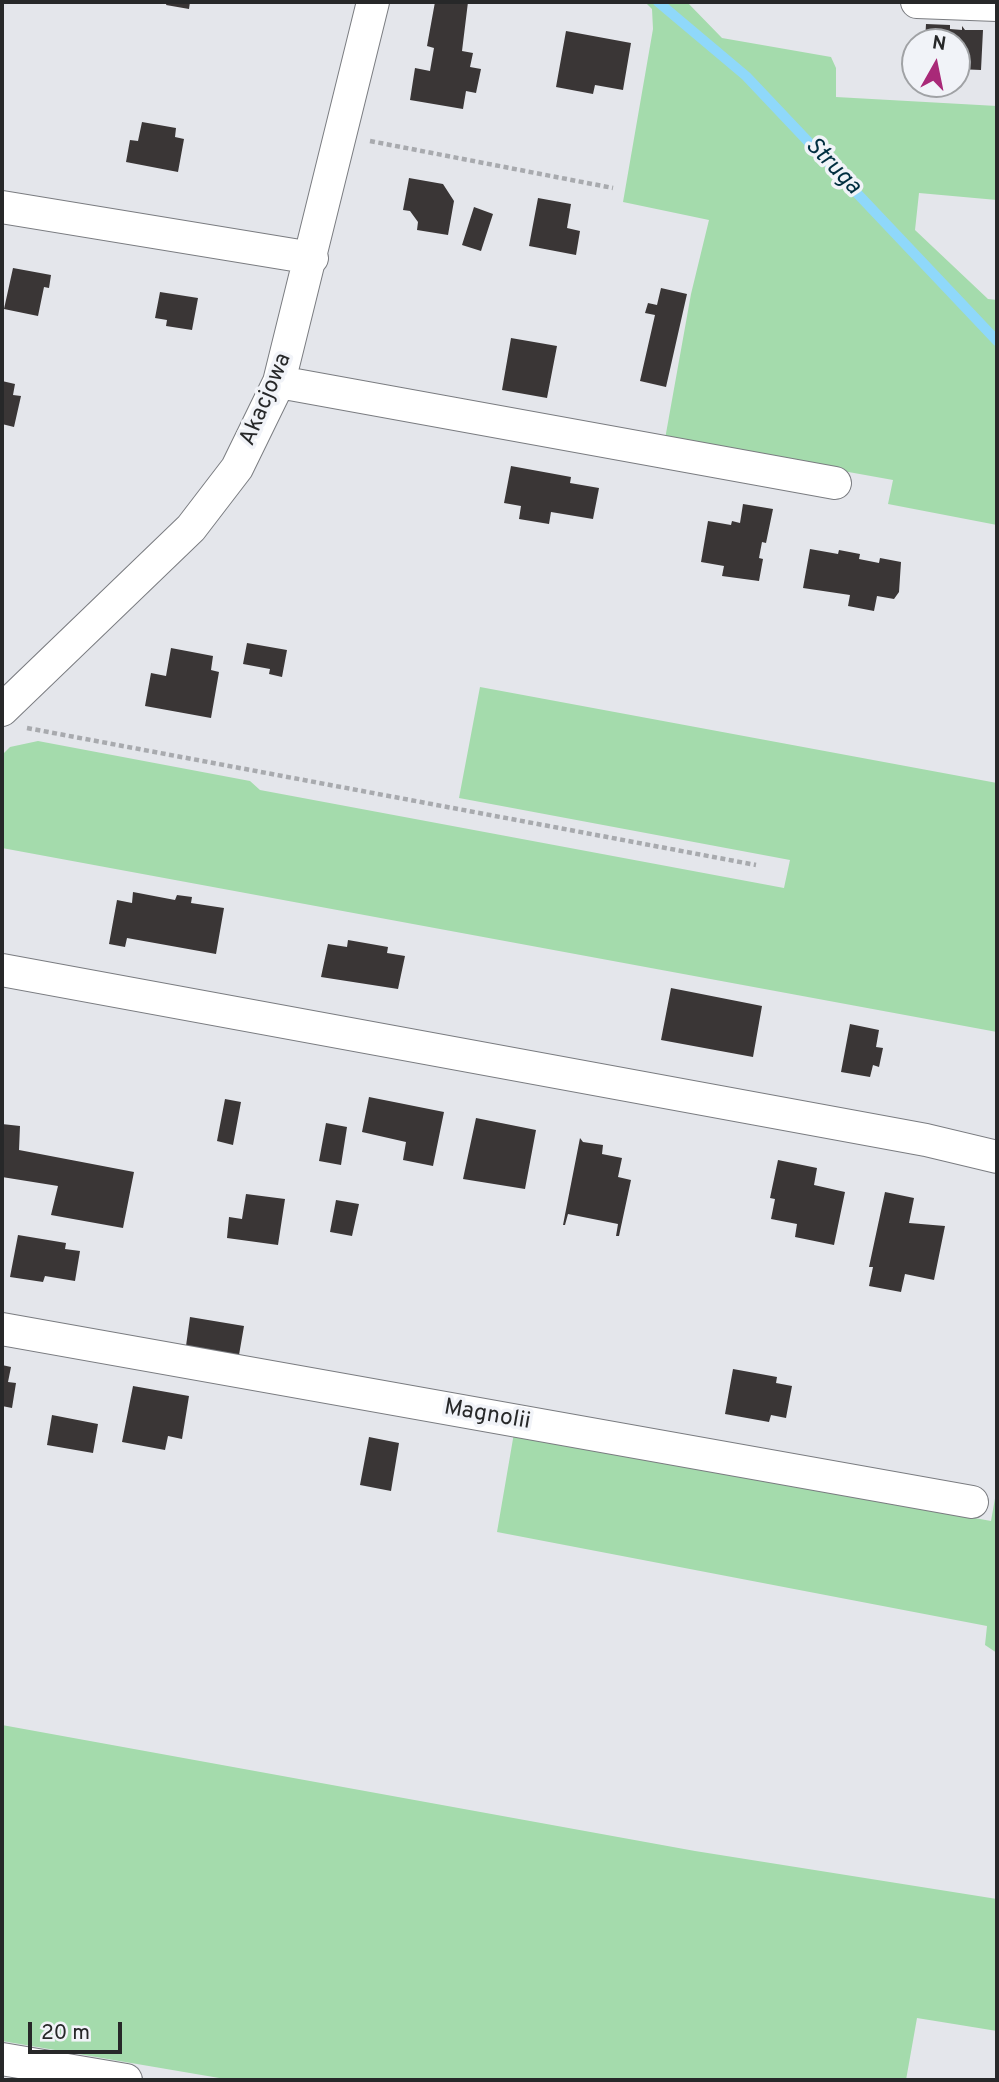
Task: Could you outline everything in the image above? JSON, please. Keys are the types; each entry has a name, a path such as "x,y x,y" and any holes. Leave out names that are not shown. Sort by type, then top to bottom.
{"street":[{"name":"Akacjowa","path":"8,718 191,528 237,468 279,383 373,2"},
{"path":"917,2 997,5"},
{"path":"2,207 312,258"},
{"path":"279,383 835,483"},
{"path":"2,970 912,1137 997,1157"},
{"name":"Magnolii","path":"2,1329 972,1502"},
{"path":"2,2059 126,2080"}],"path":[{"path":"342,135 613,188"},
{"path":"8,718 756,865"}],"green space":[{"path":"645,2 687,2 722,38 831,57 836,68 836,97 997,106 997,200 919,193 915,230 988,299 997,300 997,525 888,504 893,480 665,439 691,294 709,220 623,202 653,29 652,9"},
{"path":"480,687 997,783 997,1032 2,848 2,755 10,747 38,741 250,781 260,790 784,888 790,860 459,798"},
{"path":"514,1433 991,1521 997,1487 997,1653 985,1645 987,1626 497,1532"},
{"path":"2,1725 695,1851 997,1899 997,2031 917,2018 906,2080 231,2080 2,2041"}],"building":[{"path":"167,2 190,2 189,9 166,5"},
{"path":"435,2 468,2 462,51 473,53 470,67 481,69 476,93 466,91 463,109 410,100 415,68 430,71 434,48 427,46"},
{"path":"926,24 950,25 950,28 926,28"},
{"path":"971,30 983,30 981,70 971,70"},
{"path":"566,31 631,43 623,90 595,85 593,94 556,87"},
{"path":"142,122 176,128 175,137 184,139 178,172 126,162 130,140 138,141"},
{"path":"409,178 443,184 454,201 448,235 417,230 418,222 410,211 403,210"},
{"path":"538,198 571,204 567,228 580,231 576,255 529,246"},
{"path":"474,207 493,214 481,251 462,245"},
{"path":"13,268 51,275 49,288 44,287 38,316 4,309"},
{"path":"661,288 687,294 666,387 640,381 655,315 645,313 648,303 657,305"},
{"path":"160,292 198,298 192,330 166,326 167,320 155,318"},
{"path":"511,338 557,346 547,398 502,390"},
{"path":"2,381 15,384 13,395 21,396 14,427 2,424"},
{"path":"511,466 571,477 570,483 599,488 593,519 551,512 549,524 519,519 521,506 504,503"},
{"path":"743,504 773,509 766,543 762,542 759,558 763,559 759,581 722,576 724,566 701,562 708,521 731,525 732,521 740,523"},
{"path":"810,549 838,554 839,550 860,554 859,559 879,563 880,558 901,562 899,592 894,599 877,596 874,611 848,606 850,595 803,588"},
{"path":"247,643 287,650 282,677 269,674 270,669 243,664"},
{"path":"171,648 213,656 211,670 219,672 211,718 145,706 151,673 166,676"},
{"path":"133,892 175,900 177,895 192,897 191,903 224,908 216,954 127,938 125,947 109,944 117,900 132,903"},
{"path":"348,940 388,947 387,953 405,956 398,989 321,977 328,944 347,947"},
{"path":"671,988 762,1006 753,1057 661,1040"},
{"path":"850,1024 879,1030 876,1047 883,1048 879,1067 873,1065 870,1077 841,1072"},
{"path":"369,1097 444,1112 433,1166 403,1160 406,1142 362,1132"},
{"path":"225,1099 241,1102 233,1145 217,1141"},
{"path":"476,1118 536,1130 525,1189 463,1179"},
{"path":"326,1123 347,1127 341,1165 319,1161"},
{"path":"2,1124 20,1126 19,1150 134,1172 123,1228 51,1215 58,1186 2,1177"},
{"path":"580,1138 583,1142 603,1145 602,1154 622,1158 618,1177 631,1180 619,1236 616,1236 618,1224 568,1214 563,1225"},
{"path":"778,1160 817,1168 814,1185 845,1192 834,1245 795,1237 797,1224 771,1219 775,1199 770,1198"},
{"path":"885,1192 914,1198 909,1223 945,1226 934,1280 905,1274 901,1292 869,1286 873,1267 869,1267"},
{"path":"246,1194 285,1199 278,1245 227,1238 229,1217 242,1219"},
{"path":"336,1200 359,1204 352,1236 330,1232"},
{"path":"18,1235 66,1243 65,1249 80,1251 75,1281 45,1276 43,1282 10,1277"},
{"path":"190,1317 244,1326 239,1355 186,1346"},
{"path":"2,1365 11,1367 8,1382 16,1383 12,1408 2,1406"},
{"path":"733,1369 777,1377 776,1383 792,1386 786,1418 771,1415 769,1422 725,1414"},
{"path":"133,1386 189,1396 182,1439 168,1436 165,1450 122,1442"},
{"path":"52,1415 98,1424 93,1453 47,1445"},
{"path":"369,1437 399,1443 391,1491 360,1485"}],"waterway":[{"name":"Struga","path":"658,2 746,76 997,341"}]}
